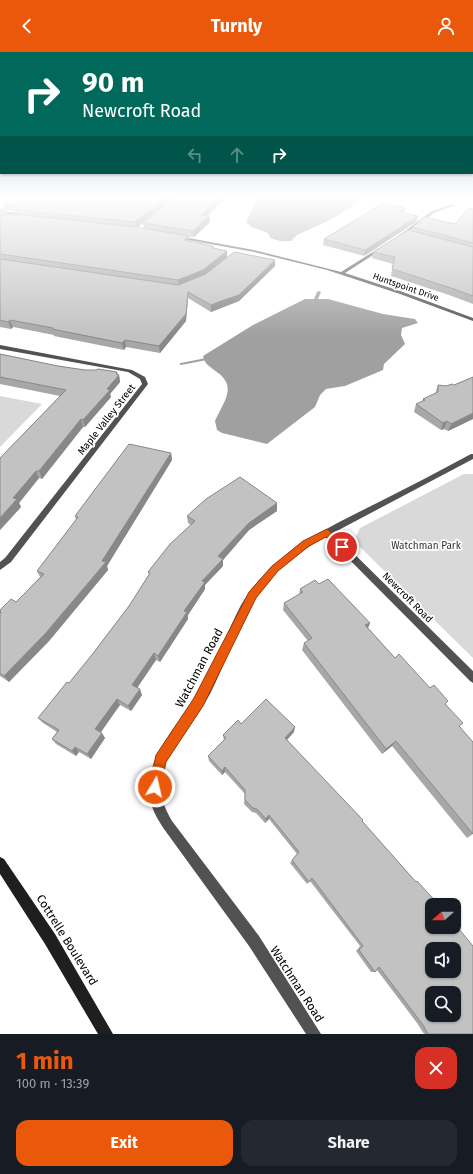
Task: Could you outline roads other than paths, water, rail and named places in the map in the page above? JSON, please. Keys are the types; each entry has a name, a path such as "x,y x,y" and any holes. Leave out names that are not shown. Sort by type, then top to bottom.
{"main road":[{"name":"Cottrelle Boulevard","path":"0,863 50,939 106,1034"}],"street":[{"name":"Huntspoint Drive","path":"218,244 242,248 342,273 410,296 473,320"},
{"path":"342,273 386,246"},
{"path":"236,253 242,248"},
{"name":"Maple Valley Street","path":"0,347 130,371 143,378 145,384 8,560 0,567"},
{"name":"Watchman Road","path":"314,1034 254,941 168,825 160,810 155,795 155,779 160,760 198,702 252,595 275,568 291,554 327,532 473,457"},
{"name":"Newcroft Road","path":"327,532 473,678"}],"waterway":[{"path":"313,306 319,292"},
{"path":"181,364 211,358"}],"park label":[{"name":"Watchman Park","path":"426,545"}]}
